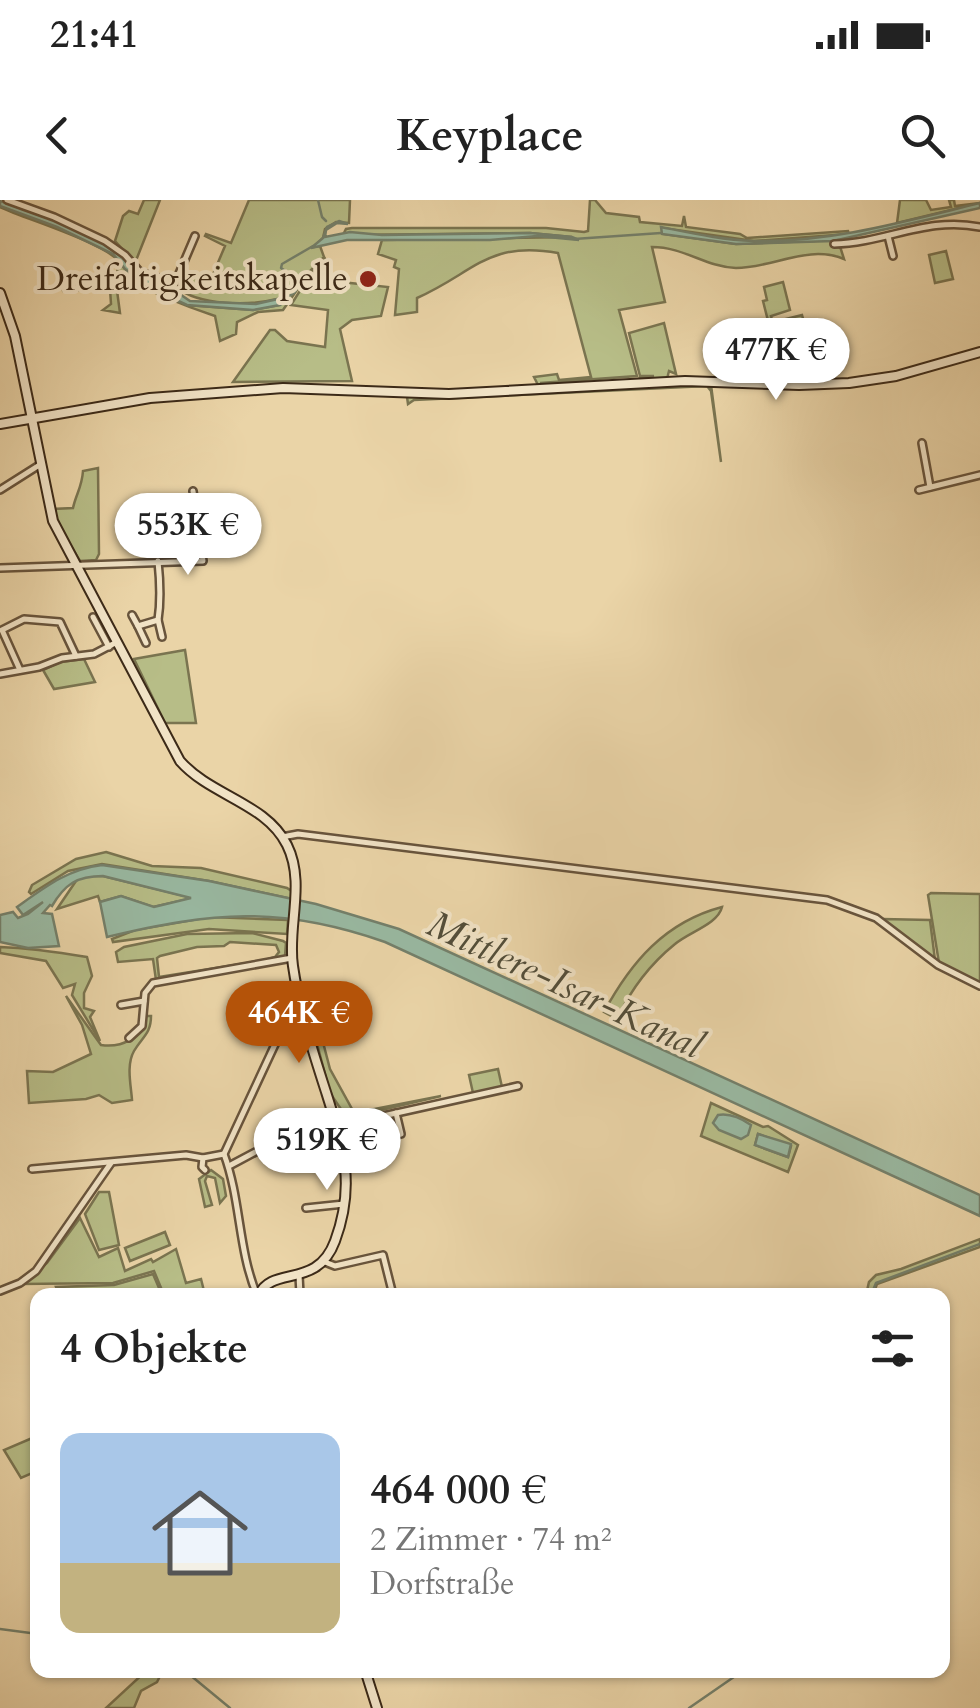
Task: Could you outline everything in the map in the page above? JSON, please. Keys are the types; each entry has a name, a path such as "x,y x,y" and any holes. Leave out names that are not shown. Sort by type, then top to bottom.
{"street":[{"path":"6,200 54,216 105,241 140,272 174,284 195,236"},
{"path":"834,244 948,222 980,227"},
{"path":"888,236 893,256"},
{"path":"0,293 4,316 15,336 53,522 185,767 204,784 264,818 282,837 294,863 292,958 337,1122 346,1169 344,1204 335,1242 324,1262 270,1282 264,1288"},
{"path":"0,424 150,398 236,391 309,388 449,394 686,381 838,384 896,376 980,352"},
{"path":"922,443 930,487"},
{"path":"0,490 41,464"},
{"path":"918,490 980,475"},
{"path":"0,568 203,560 194,491"},
{"path":"158,561 158,620 162,637"},
{"path":"132,615 146,643"},
{"path":"93,617 125,655"},
{"path":"20,670 2,630 24,619 60,622 76,656"},
{"path":"138,626 158,620"},
{"path":"107,621 113,644"},
{"path":"0,674 94,654 113,644"},
{"path":"282,837 298,834 827,900 876,918 938,965 980,986"},
{"path":"128,1038 142,1026 148,987 160,981 292,958"},
{"path":"255,1288 245,1259 236,1187 224,1154 299,992"},
{"path":"122,1005 144,1000"},
{"path":"228,1166 262,1148 337,1122 518,1086"},
{"path":"388,1137 401,1134 396,1112"},
{"path":"32,1169 224,1154"},
{"path":"203,1158 205,1170"},
{"path":"0,1291 36,1271 111,1163"},
{"path":"306,1208 344,1204"},
{"path":"324,1262 335,1266 383,1256 390,1288"},
{"path":"299,1274 300,1288"},
{"path":"368,1678 377,1708"}],"shaded area":[{"path":"144,200 160,200 135,263 115,241 123,216 129,211 138,214"},
{"path":"249,200 350,200 349,223 336,222 325,229 314,247 320,246 324,257 283,310 258,312 237,322 236,334 220,341 215,316 166,298 120,276 116,283 120,313 103,310 111,304 110,289 62,291 107,288 111,285 109,275 117,272 120,262 125,269 187,305 253,310 279,305 277,299 253,303 211,301 176,287 183,272 211,279 225,246 205,236 231,243"},
{"path":"590,200 595,200 606,213 639,217 640,222 682,226 684,216 686,227 747,238 848,231 849,234 754,241 662,228 663,234 736,244 838,240 844,259 804,255 736,268 652,247 665,302 619,310 637,376 540,383 589,382 539,387 534,377 591,377 558,253 534,250 498,255 417,298 417,312 395,315 399,269 394,267 396,260 378,254 382,240 572,237 530,233 343,235 352,228 546,228 584,232 588,231"},
{"path":"900,200 926,200 931,210 951,207 949,200 954,200 955,206 980,203 897,223"},
{"path":"0,201 50,218 114,248 143,277 165,284 190,301 256,304 278,299 280,305 253,310 187,305 148,287 113,254 0,206"},
{"path":"980,203 980,208 833,241 736,244 662,234 661,227 730,239 782,241 868,230"},
{"path":"0,207 57,227 114,254 120,262 81,239"},
{"path":"339,221 348,224 337,223 326,230 325,237 350,232 530,233 579,240 537,236 490,240 347,240 311,248 323,238 327,227"},
{"path":"946,251 953,279 935,283 929,255"},
{"path":"325,259 332,281 388,287 381,316 352,320 340,329 352,381 233,382 270,330 287,341 325,347 328,310 291,305"},
{"path":"783,282 790,310 771,316 784,367 780,368 763,301 767,300 764,287"},
{"path":"802,315 807,333 779,341 774,322"},
{"path":"664,323 676,374 669,371 667,379 644,380 641,378 654,376 640,376 629,333"},
{"path":"656,384 711,385 721,462 711,391 707,386 414,400 408,404 407,397"},
{"path":"98,468 99,554 96,560 80,561 53,509 73,508 83,471"},
{"path":"185,650 196,723 165,723 134,659"},
{"path":"84,659 95,682 54,689 43,670 60,662"},
{"path":"106,852 152,866 201,868 287,888 293,892 292,899 102,864 68,871 29,892 32,885 76,859"},
{"path":"102,865 209,881 316,904 399,929 980,1195 980,1216 385,942 347,930 312,922 246,916 180,922 107,937 100,902 121,896 154,907 191,898 103,876 73,883 43,913 52,914 59,946 28,948 0,942 0,915 13,912 18,918 28,914 43,902 23,915 17,907 68,875"},
{"path":"89,876 193,898 153,907 121,896 100,902 98,896 57,909 78,878"},
{"path":"980,894 980,985 939,963 928,895"},
{"path":"722,907 715,918 657,960 617,1019 604,1012 652,946 683,923"},
{"path":"210,917 288,920 287,934 209,929 113,942 112,939 135,930"},
{"path":"882,919 930,920 935,960"},
{"path":"252,933 286,943 285,956 267,959 279,952 276,945 230,942 224,946 197,947 157,958 159,977 254,962 156,980 153,959 118,962 116,952 124,947 187,934"},
{"path":"0,947 87,957 92,976 84,993 84,1008 94,1011 90,1017 100,1041 72,995 75,984 63,988 46,961 0,953"},
{"path":"66,996 101,1045 130,1040 146,1016 151,1016 148,1031 130,1062 132,1100 112,1103 99,1095 29,1103 27,1071 53,1072 91,1054 82,1025"},
{"path":"306,1002 313,1004 330,1069 352,1109 349,1114 441,1096 347,1118 330,1093"},
{"path":"498,1069 502,1087 473,1093 469,1075"},
{"path":"711,1103 768,1126 798,1145 788,1172 701,1136","holes":["758,1134 791,1146 788,1157 755,1145"]},
{"path":"718,1115 735,1117 751,1125 748,1135 741,1139 719,1130 713,1123"},
{"path":"758,1134 791,1144 788,1157 755,1145"},
{"path":"211,1170 223,1179 226,1196 220,1203 215,1178 207,1176 212,1205 205,1207 199,1179"},
{"path":"99,1192 109,1192 119,1245 99,1250 85,1214"},
{"path":"80,1218 99,1257 118,1248 125,1271 176,1249 186,1283 201,1279 203,1288 161,1288 154,1271 113,1283 23,1284 47,1263"},
{"path":"165,1232 170,1245 130,1261 125,1248"},
{"path":"980,1239 980,1247 868,1288 876,1275"},
{"path":"153,1274 159,1288 56,1287 114,1285"},
{"path":"30,1439 30,1474 21,1478 4,1450"},
{"path":"138,1678 159,1678 141,1691 134,1708 106,1708"}],"waterway":[{"path":"318,200 326,221"},
{"path":"574,239 661,233"},
{"path":"278,303 298,287 293,276 281,268 282,264 313,246"},
{"path":"874,1288 876,1283 980,1244"},
{"path":"0,1629 30,1633"},
{"path":"194,1678 230,1708"},
{"path":"689,1708 732,1678"}],"place":[{"name":"Dreifaltigkeitskapelle","path":"368,279"}],"water label":[{"name":"Mittlere-Isar-Kanal","path":"565,985"}]}
